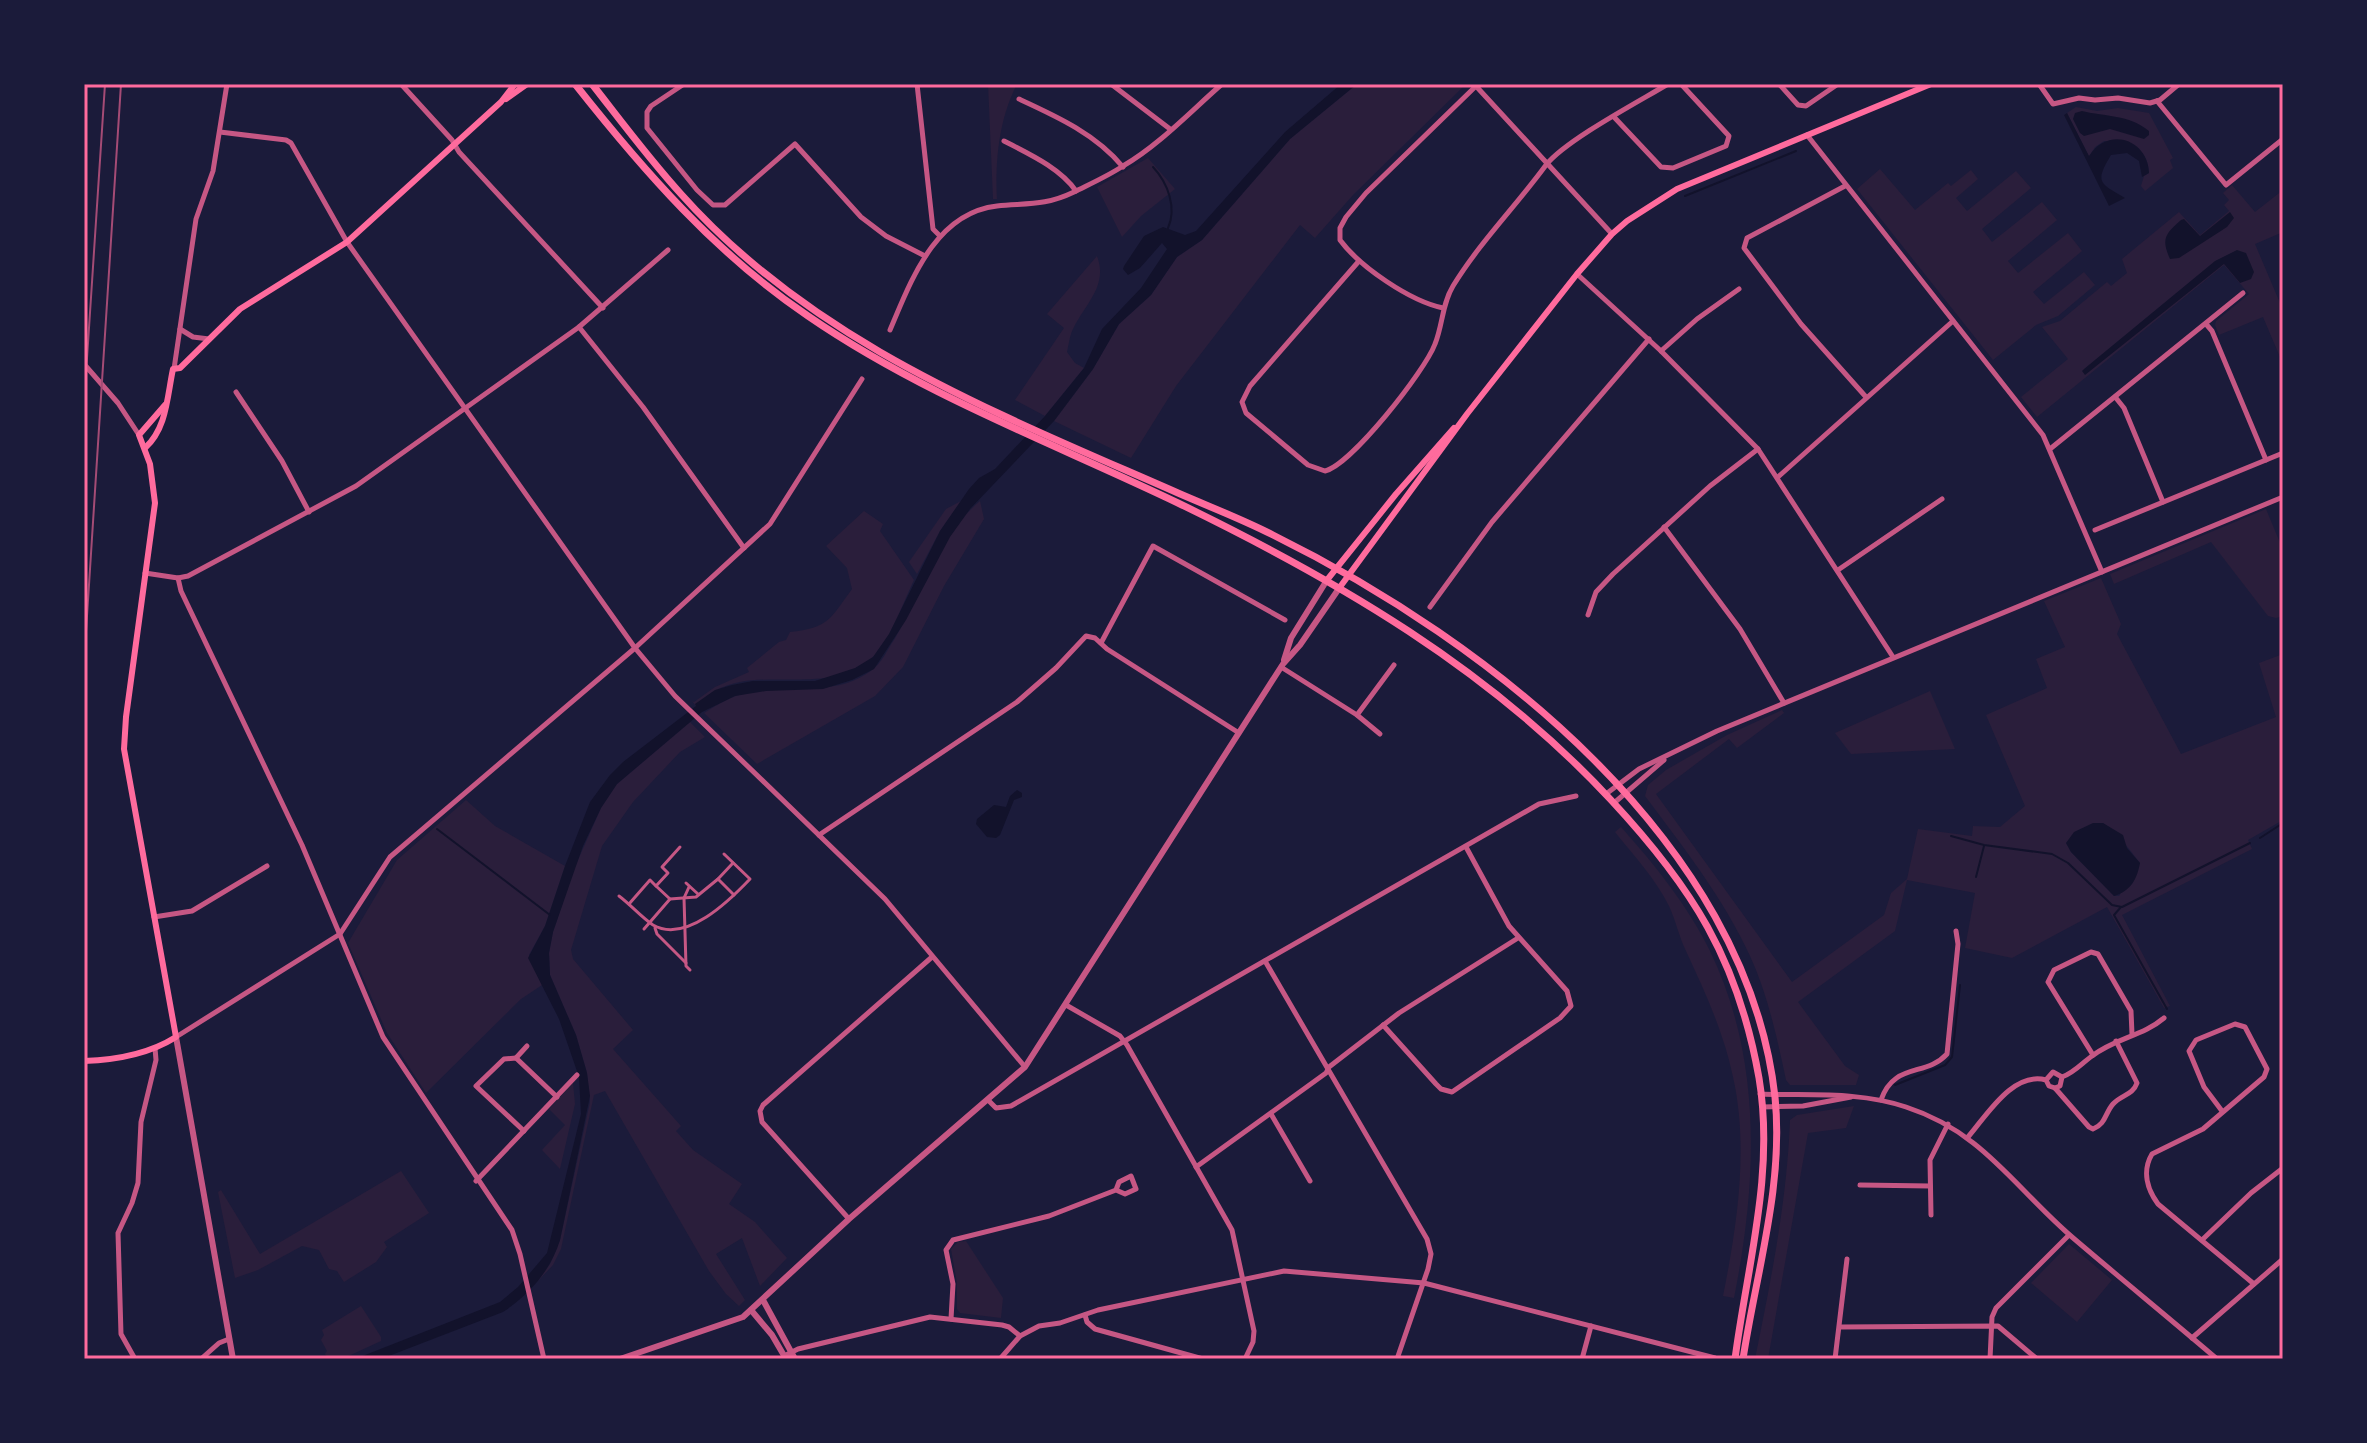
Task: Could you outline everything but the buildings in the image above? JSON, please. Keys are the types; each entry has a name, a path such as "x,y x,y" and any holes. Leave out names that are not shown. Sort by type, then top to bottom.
{"main road":[{"path":"503,100 515,84"},
{"path":"145,448 158,434 164,420 173,369 180,368 240,309 347,242 503,100 527,84"},
{"path":"575,84 672,199 766,286 811,318 932,390 1268,532 1349,574 1438,631 1493,672 1567,735 1625,793 1684,868 1728,941 1758,1016 1776,1107 1775,1165 1768,1225 1743,1359"},
{"path":"592,84 678,192 769,278 879,351 1029,432"},
{"path":"1340,587 1467,414 1612,234 1677,189 1931,84"},
{"path":"84,1061 123,1057 155,1048 176,1037 124,749 155,503 153,479 139,435 165,405"},
{"path":"1327,580 1467,414"},
{"path":"1041,437 1327,580 1411,630 1484,683 1544,734 1606,794 1674,874 1714,936 1732,977 1745,1019 1760,1094 1762,1162 1758,1223 1735,1359"}],"street":[{"path":"173,369 196,219 213,171 227,84"},
{"path":"401,84 603,308"},
{"path":"684,84 651,106 645,121 651,134 713,205 725,205 795,144 876,230 925,256"},
{"path":"917,84 933,229 939,235"},
{"path":"1111,84 1170,129"},
{"path":"890,330 925,256 939,235 980,211 995,206 1045,203 1123,167 1222,84"},
{"path":"1359,261 1250,386 1242,402 1246,413 1308,465 1325,471 1331,470 1366,437 1426,362 1435,343 1448,294 1471,259 1547,164 1575,141 1668,84"},
{"path":"1614,117 1661,167 1673,168 1726,146 1729,136 1681,84"},
{"path":"1779,84 1798,105 1806,106 1838,84"},
{"path":"2039,84 2053,104 2079,98 2118,98 2142,103 2157,101 2179,84"},
{"path":"1443,308 1420,301 1359,261 1340,240 1340,228 1366,193 1475,85 1612,234"},
{"path":"1019,99 1061,118 1116,158 1123,167"},
{"path":"2157,101 2226,185 2283,139"},
{"path":"220,132 291,143 347,242 635,648 668,689 885,899 1025,1067"},
{"path":"1807,135 2043,435 2102,572"},
{"path":"1004,141 1031,155 1076,191"},
{"path":"1845,186 1747,238 1744,248 1801,324 1866,397"},
{"path":"145,573 178,578 188,576 356,486 579,327 668,250"},
{"path":"1577,274 1649,339 1758,449 1893,657"},
{"path":"1661,351 1697,319 1739,289"},
{"path":"2050,449 2243,293"},
{"path":"1778,477 1953,321"},
{"path":"2206,324 2212,331 2266,460"},
{"path":"579,327 643,407 744,548"},
{"path":"179,329 193,337 209,339"},
{"path":"1430,607 1492,522 1649,339"},
{"path":"84,364 118,403 139,435"},
{"path":"233,1359 176,1037 340,934 390,857 635,648 770,524 862,379"},
{"path":"236,392 282,461 309,512"},
{"path":"2116,398 2124,408 2163,502"},
{"path":"1588,615 1596,592 1710,486 1758,449"},
{"path":"2095,530 2283,453"},
{"path":"1606,794 1639,769 1717,731 2283,497"},
{"path":"1838,570 1942,499"},
{"path":"1664,527 1737,624 1784,703"},
{"path":"1101,643 1153,546 1285,620"},
{"path":"178,578 181,591 302,845 383,1037 476,1181 511,1229 526,1277 544,1359"},
{"path":"1282,665 1291,638 1327,580"},
{"path":"620,1359 740,1319 932,1145 989,1101 1025,1067 1282,665 1300,645 1340,587"},
{"path":"819,835 1017,702 1056,668 1083,637 1090,635 1240,734"},
{"path":"1282,665 1380,734"},
{"path":"1357,715 1394,665"},
{"path":"1614,803 1671,754"},
{"path":"989,1101 996,1108 1011,1106 1539,804 1576,796"},
{"path":"656,886 668,873 662,867 680,847"},
{"path":"1383,1025 1447,1092 1457,1090 1567,1013 1571,1006 1567,991 1509,926 1465,847"},
{"path":"619,896 655,926 685,928 733,901 750,879 724,854"},
{"path":"644,929 670,899 698,895 733,863"},
{"path":"154,917 192,911 267,866"},
{"path":"718,879 735,895"},
{"path":"629,904 650,880 670,899"},
{"path":"686,963 684,898 688,885 698,895"},
{"path":"706,917 712,922"},
{"path":"655,926 657,934 690,970"},
{"path":"1881,1100 1888,1084 1897,1075 1941,1060 1947,1054 1958,944 1956,931"},
{"path":"1196,1167 1326,1073 1329,1067 1383,1025 1518,938"},
{"path":"2093,1055 2050,987 2048,978 2054,970 2091,952 2101,956 2131,1011 2132,1034"},
{"path":"849,1219 762,1122 760,1111 763,1105 932,957"},
{"path":"1265,961 1427,1239 1431,1254 1424,1283 1397,1359"},
{"path":"1066,1005 1125,1041 1232,1230 1254,1331 1253,1342 1245,1359"},
{"path":"2046,1080 2053,1072 2062,1077 2070,1075 2093,1055 2116,1041 2154,1027 2164,1018"},
{"path":"2222,1111 2204,1087 2189,1051 2196,1040 2235,1024 2241,1025 2245,1027 2267,1069 2264,1077 2203,1129 2152,1154 2145,1173 2158,1204 2254,1284"},
{"path":"2046,1080 2089,1127 2099,1127 2114,1102 2136,1087 2137,1083 2116,1041"},
{"path":"524,1131 476,1086 504,1059 516,1058 527,1046"},
{"path":"135,1359 121,1334 118,1233 138,1183 141,1122 156,1060 155,1048"},
{"path":"516,1058 557,1097"},
{"path":"476,1181 577,1075"},
{"path":"2055,1088 2060,1086 2062,1077"},
{"path":"1968,1137 2016,1084 2031,1078 2046,1080"},
{"path":"1760,1094 1855,1096 1881,1100 1948,1124 1968,1137 2069,1235 2217,1359"},
{"path":"1761,1107 1837,1102 1855,1096"},
{"path":"1271,1114 1310,1181"},
{"path":"1931,1215 1930,1160 1948,1124"},
{"path":"2202,1240 2251,1193 2283,1168"},
{"path":"1860,1185 1930,1186"},
{"path":"951,1319 953,1284 946,1250 953,1240 1049,1216 1116,1190"},
{"path":"1990,1359 1991,1326 1996,1308 2069,1235"},
{"path":"1835,1359 1847,1259"},
{"path":"2192,1338 2283,1259"},
{"path":"1000,1359 1020,1336 1039,1326 1060,1323 1098,1310 1284,1271 1424,1283 1715,1358"},
{"path":"763,1300 789,1357"},
{"path":"751,1310 789,1357"},
{"path":"1085,1315 1087,1322 1095,1329 1203,1359"},
{"path":"789,1357 930,1317 1002,1325 1020,1336"},
{"path":"1582,1359 1591,1326"},
{"path":"1840,1327 1998,1326 2037,1359"},
{"path":"201,1359 219,1343 229,1339"}],"shaded area":[{"path":"988,84 1017,84 1006,111 1000,140 997,199 993,199"},
{"path":"1341,84 1357,84 1290,139 1202,240 1177,257 1151,295 1119,324 1093,369 1054,421 970,509 950,537 906,620 874,669 823,689 766,691 735,696 702,712 617,784 601,808 583,846 553,932 549,953 550,975 576,1035 590,1096 560,1240 551,1262 522,1298 503,1312 381,1359 355,1359 500,1302 518,1287 547,1253 581,1114 579,1077 559,1019 528,958 545,926 590,802 610,775 715,690 753,681 815,681 855,668 873,657 889,634 940,531 969,489 979,478 995,469 1045,416 1084,368 1102,329 1141,288 1167,249 1162,243 1140,268 1128,275 1124,266 1144,236 1163,227 1185,235 1196,231 1285,132"},
{"path":"1357,84 1460,84 1463,87 1353,195 1315,238 1300,225 1176,386 1131,458 1054,421 1093,369 1119,324 1151,295 1177,257 1202,240 1290,139"},
{"path":"2076,107 2097,111 2118,108 2149,113 2173,158 2170,160 2173,168 2145,191 2141,186 2144,176 2149,173 2148,164 2145,156 2135,147 2104,141 2095,147 2089,157 2067,113"},
{"path":"2082,111 2133,122 2149,131 2149,135 2144,139 2110,129 2084,136 2073,119 2075,113"},
{"path":"2067,113 2089,156 2106,141 2116,139 2126,140 2142,152 2149,173 2142,177 2139,161 2127,153 2111,155 2102,171 2105,185 2125,198 2109,206 2064,115"},
{"path":"1148,158 1175,189 1141,216 1122,237 1097,187"},
{"path":"1880,169 1915,210 1948,183 1951,186 1971,170 1978,179 1956,198 1967,211 2016,171 2031,188 1982,229 1992,242 2042,202 2057,220 2008,261 2018,273 2068,233 2082,251 2033,292 2044,304 2084,272 2095,285 2058,316 2036,325 1993,360 1857,189"},
{"path":"2232,185 2255,212 2283,190 2283,232 2255,244 2283,310 2283,364 2263,317 2219,335 2216,321 2249,294 2224,265 2037,417 2021,397 2068,359 2042,327 2060,321 2107,282 2111,286 2127,273 2122,259 2179,212 2200,235 2229,211 2224,205 2229,200 2223,193"},
{"path":"2230,212 2234,218 2227,227 2179,258 2170,259 2166,237 2181,220 2184,219 2200,236"},
{"path":"2237,250 2246,253 2254,272 2251,279 2240,283 2224,264 2085,375 2084,369 2215,261"},
{"path":"1097,256 1100,266 1098,285 1073,330 1067,352 1075,363 1084,368 1045,416 1015,400 1064,328 1047,314"},
{"path":"961,501 940,531 917,574 909,562 946,509"},
{"path":"980,501 984,519 944,586 903,667 875,696 757,764 704,713 748,692 828,687 858,679 872,670 894,640 954,530"},
{"path":"2266,509 2283,550 2283,616 2268,616 2211,542 2114,584 2110,574"},
{"path":"864,511 883,524 880,531 914,580 891,631 874,656 856,669 836,676 753,680 733,684 712,692 696,706 692,701 749,672 747,668 779,642 786,640 790,632 821,625 833,615 852,589 847,568 826,546"},
{"path":"2101,578 2121,624 2117,634 2181,754 2276,717 2259,663 2283,654 2283,820 2248,840 2252,849 2122,915 2170,1006 2164,1008 2107,907 2012,958 1965,948 1975,893 1907,880 1895,931 1798,1002 1845,1066 1859,1075 1856,1085 1790,1085 1786,1080 1767,1001 1750,956 1715,893 1645,796 1648,785 1666,770 1727,735 1782,710 1784,713 1737,748 1729,739 1656,794 1792,982 1884,915 1891,893 1907,879 1918,829 1972,836 1973,826 2000,827 2025,806 1986,715 2047,688 2036,659 2065,647 2044,601","holes":["2103,823 2140,863 2119,896 2114,896 2066,843"]},
{"path":"1930,691 1955,749 1851,754 1835,733"},
{"path":"690,722 705,737 680,752 633,802 602,846 571,950 573,959 633,1030 613,1049 681,1126 676,1131 693,1150 742,1184 729,1204 755,1222 787,1258 760,1286 742,1238 716,1254 745,1300 739,1306 709,1271 605,1091 594,1095 561,1249 553,1265 537,1282 550,1264 560,1240 590,1102 587,1073 576,1035 550,975 549,953 553,932 574,869 601,808 617,784"},
{"path":"1017,790 1022,797 1014,800 1000,835 987,837 976,824 977,819 994,805 1006,807 1010,796"},
{"path":"466,800 495,826 565,866 545,926 529,955 542,985 521,999 426,1093 387,1033 348,943 397,860"},
{"path":"2093,823 2103,823 2123,835 2127,848 2140,863 2132,884 2114,896 2066,843 2074,832"},
{"path":"1621,827 1692,918 1727,992 1739,1035 1747,1078 1750,1166 1742,1255 1734,1298 1723,1296 1737,1215 1741,1159 1738,1104 1729,1061 1713,1013 1669,906 1651,877 1615,832"},
{"path":"573,1083 575,1104 560,1169 542,1150 565,1125 549,1109"},
{"path":"1854,1106 1846,1128 1808,1133 1768,1359 1755,1359 1782,1210 1790,1120 1797,1115"},
{"path":"401,1171 429,1213 384,1242 387,1247 376,1262 344,1282 337,1271 329,1269 319,1250 302,1246 258,1270 235,1278 218,1192 221,1190 260,1254"},
{"path":"966,1241 1003,1298 1001,1318 960,1313 957,1309 957,1283 951,1249 958,1242"},
{"path":"2069,1244 2112,1280 2077,1322 2031,1283"},
{"path":"361,1306 381,1341 342,1359 328,1359 321,1340 324,1335 322,1330"}],"waterway":[{"path":"1685,196 1796,151"},
{"path":"1153,167 1170,196 1172,212 1168,228"},
{"path":"2260,838 2283,823"},
{"path":"437,829 550,915"},
{"path":"1951,836 1984,845 2052,854 2068,863 2112,905 2122,907 2250,843"},
{"path":"1976,877 1984,846"},
{"path":"2121,907 2114,915 2167,1009"},
{"path":"1895,1085 1945,1065 1952,1057 1960,985"}],"railway":[{"path":"84,404 105,84"},
{"path":"84,663 121,84"}]}
